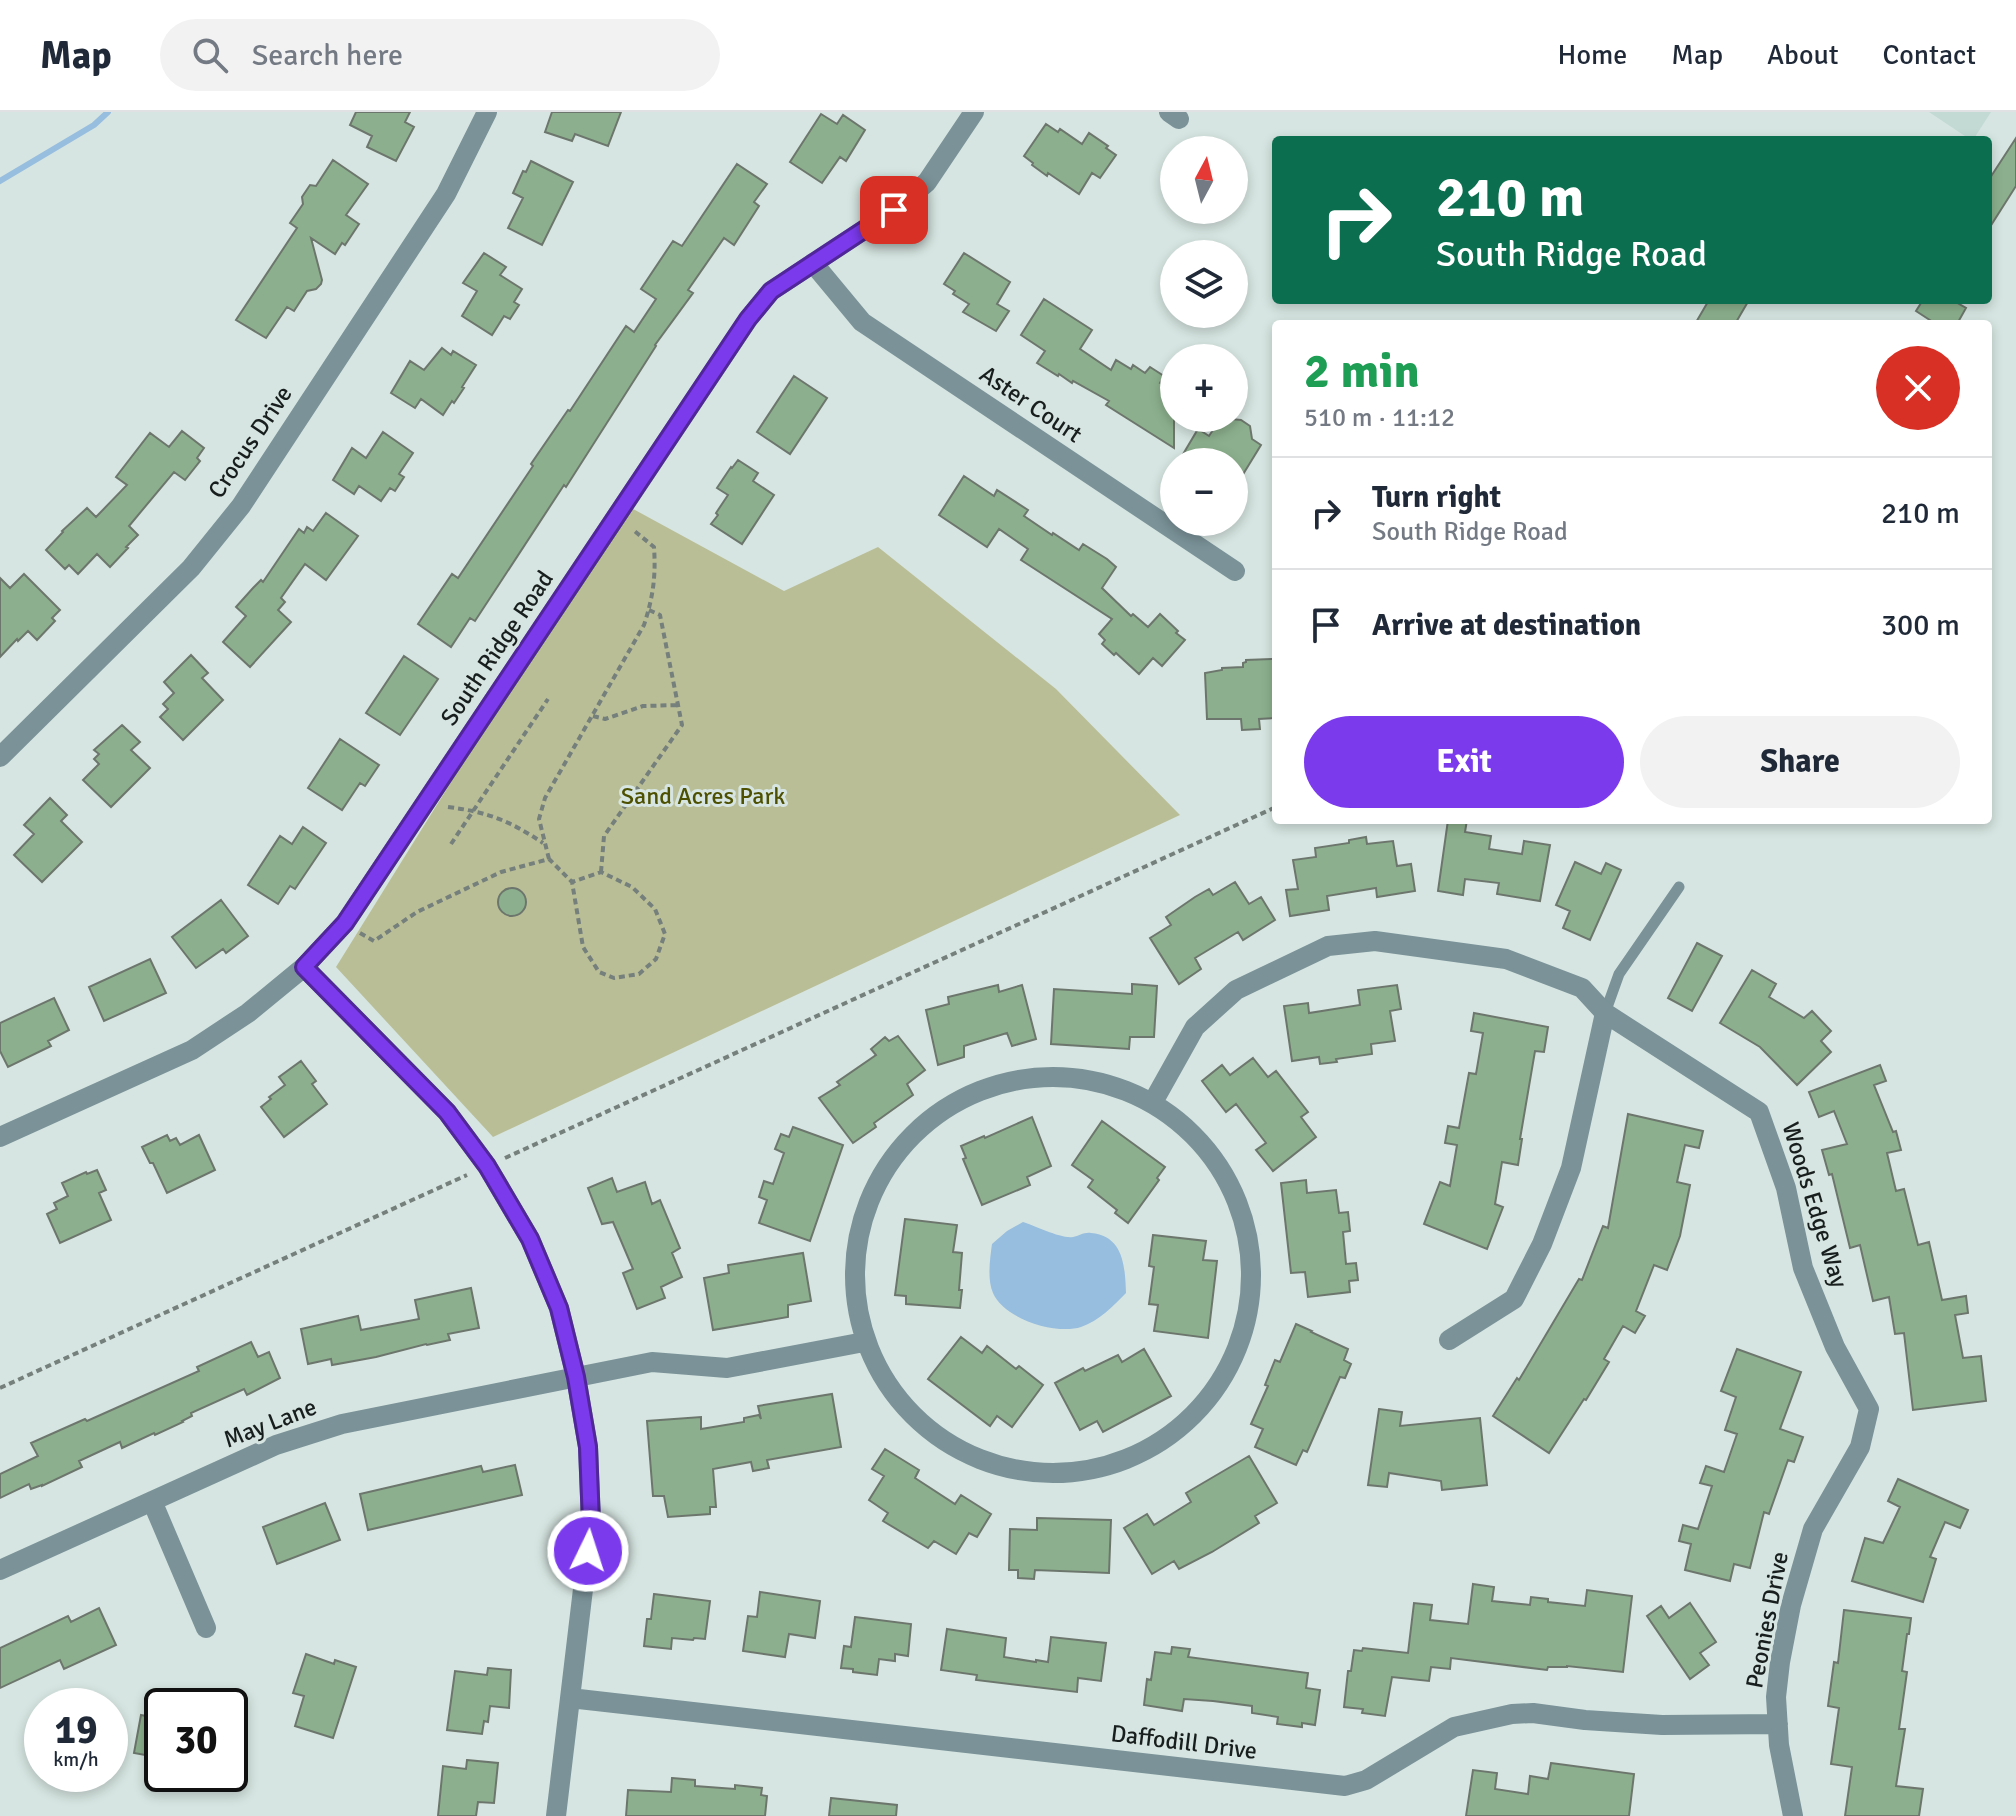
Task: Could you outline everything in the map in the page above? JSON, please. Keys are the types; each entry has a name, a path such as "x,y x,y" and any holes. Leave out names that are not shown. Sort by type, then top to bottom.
{"street":[{"name":"Crocus Drive","path":"0,757 191,568 241,506 446,194 487,112"},
{"name":"South Ridge Road","path":"0,1137 192,1050 248,1013 304,967 345,923 748,319 771,291 894,210 927,182 974,112"},
{"name":"Aster Court","path":"813,263 862,322 1235,571"},
{"name":"Woods Edge Way","path":"1153,1102 1195,1027 1236,990 1328,946 1375,941 1506,959 1582,988 1605,1013 1759,1112 1786,1188 1803,1268 1835,1347 1869,1409 1860,1447 1813,1529"},
{"path":"304,967 447,1112 487,1166 530,1239 559,1308 576,1377 588,1447 591,1522 556,1816"},
{"path":"1449,1340 1514,1299 1542,1244 1571,1168 1605,1013"},
{"path":"1014,1079 1093,1080 1153,1102 1191,1130 1227,1175 1252,1249 1250,1313 1226,1377 1179,1431 1109,1467 1032,1474 958,1451 904,1409 864,1342 853,1284 860,1220 890,1158 947,1106 1014,1079"},
{"name":"May Lane","path":"0,1570 276,1445 342,1424 652,1362 727,1368 864,1342"},
{"path":"152,1501 206,1628"},
{"name":"Peonies Drive","path":"1793,1816 1779,1745 1776,1697 1791,1605 1813,1529"},
{"name":"Daffodill Drive","path":"570,1698 1345,1786 1366,1780 1454,1727 1512,1714 1533,1713 1662,1725 1778,1724"}],"lane":[{"path":"1605,1013 1619,974 1679,887"}],"path":[{"path":"572,882 601,872 632,887 655,909 665,934 656,959 639,974 614,978 599,972 583,947 572,882 549,859 539,819 545,798 644,625 653,596 656,570 654,547 635,530 614,519"},
{"path":"601,872 604,836 682,725 660,615 649,610"},
{"path":"451,844 548,699"},
{"path":"593,716 605,719 643,706 679,705"},
{"path":"424,803 474,810 508,821 545,844"},
{"path":"0,1388 1272,809"},
{"path":"345,923 374,941 417,912 473,885 501,872 549,859"}],"shaded area":[{"path":"1929,112 1991,112 1976,136 1965,136"}],"green space":[{"name":"Sand Acres Park","path":"624,504 784,591 878,547 1056,689 1180,815 493,1137 336,967"}],"water":[{"path":"1023,1222 1062,1236 1091,1233 1110,1240 1123,1263 1126,1293 1094,1321 1070,1329 1045,1327 1008,1310 999,1302 991,1287 992,1244"}],"building":[{"path":"356,112 410,112 405,122 414,127 396,161 367,147 372,136 350,125"},
{"path":"552,112 621,112 608,146 575,134 572,141 545,132"},
{"path":"821,114 837,124 843,115 865,130 846,161 840,157 822,183 790,162"},
{"path":"1046,124 1058,132 1060,129 1082,144 1089,133 1116,155 1100,178 1092,173 1079,194 1048,173 1047,176 1024,156"},
{"path":"2016,138 2016,186 1992,224 1992,175"},
{"path":"333,160 368,184 346,215 359,224 335,254 311,238 321,284 307,291 294,311 287,307 266,338 236,320 297,228 290,223 303,204 302,197 310,185 316,186"},
{"path":"531,161 573,182 542,245 508,228 523,198 513,193"},
{"path":"737,164 767,184 754,202 759,206 734,245 724,238 688,290 693,293 655,345 566,487 564,485 475,621 470,618 451,647 418,624 452,574 458,578 533,466 531,464 626,326 634,332 656,299 641,289 673,241 682,246"},
{"path":"484,253 506,267 500,275 522,289 514,302 519,305 510,319 504,316 492,335 462,316 477,291 463,283"},
{"path":"964,253 1010,282 997,304 1009,311 996,331 963,312 969,304 944,284"},
{"path":"1044,299 1092,330 1080,349 1111,370 1116,360 1131,369 1133,365 1145,373 1150,367 1160,373 1160,432 1174,432 1174,448 1106,405 1109,401 1037,363 1045,351 1021,335"},
{"path":"1707,304 1747,304 1737,320 1697,320"},
{"path":"1920,304 1959,304 1966,308 1959,320 1930,320 1916,311"},
{"path":"442,348 476,365 464,388 443,415 421,399 415,408 391,393 410,361 424,370"},
{"path":"794,376 827,398 790,454 757,432"},
{"path":"1248,425 1252,439 1261,445 1248,466 1248,448 1187,448 1196,432 1209,436 1212,432 1248,432"},
{"path":"182,431 204,448 197,458 200,461 185,480 174,472 129,526 138,535 128,548 110,567 97,554 78,574 69,565 65,569 46,550 62,531 87,508 96,517 127,485 116,477 150,433 169,447"},
{"path":"383,432 413,453 399,474 404,477 395,491 390,488 381,501 359,486 354,494 333,480 352,448 366,458"},
{"path":"738,460 758,473 753,481 774,495 742,544 711,524 728,495 717,488"},
{"path":"964,476 994,496 997,490 1028,510 1024,516 1052,535 1079,550 1083,544 1107,559 1116,567 1102,588 1131,616 1133,614 1148,627 1160,614 1185,640 1162,666 1153,658 1139,674 1102,644 1105,640 1099,634 1112,619 1021,560 1028,549 999,529 987,547 939,515"},
{"path":"326,513 358,536 326,580 305,564 281,598 285,602 278,610 291,622 250,667 223,642 246,616 236,607 261,580 263,582 299,529 304,533 307,527 313,531"},
{"path":"24,574 60,610 52,618 55,621 37,640 28,631 0,657 0,578 10,588"},
{"path":"191,655 208,673 202,678 223,700 183,740 160,717 168,709 163,704 174,693 164,682"},
{"path":"404,656 438,679 400,735 366,713"},
{"path":"1272,659 1272,718 1259,719 1260,729 1242,730 1241,719 1207,719 1205,673 1243,667 1246,660"},
{"path":"122,725 140,742 131,750 150,768 111,807 83,780 99,764 94,759 99,754 94,750"},
{"path":"340,739 379,765 365,786 360,783 342,810 308,788"},
{"path":"50,798 67,815 61,821 82,842 42,882 14,855 34,834 24,825"},
{"path":"1447,824 1466,824 1465,832 1491,836 1489,849 1522,854 1524,841 1550,845 1540,901 1497,894 1499,883 1465,879 1463,895 1438,891"},
{"path":"303,827 326,843 295,889 290,886 278,904 248,885 280,836 292,844"},
{"path":"1366,837 1367,844 1393,841 1397,866 1411,864 1415,891 1377,897 1376,888 1327,896 1329,910 1290,916 1286,890 1298,889 1293,860 1316,857 1315,848"},
{"path":"1575,862 1601,874 1606,863 1621,870 1590,940 1563,928 1570,911 1556,905"},
{"path":"1235,882 1249,904 1261,897 1275,920 1243,940 1238,932 1195,958 1201,969 1179,984 1150,938 1171,925 1166,917 1195,897 1209,889 1213,895"},
{"path":"512,888 522,892 526,902 522,912 512,916 502,912 498,902 502,892"},
{"path":"221,900 248,936 226,953 223,949 196,968 172,937"},
{"path":"1697,943 1722,956 1692,1011 1668,998"},
{"path":"150,959 166,993 104,1021 89,987"},
{"path":"1752,970 1776,984 1769,997 1804,1018 1812,1011 1831,1031 1821,1041 1831,1052 1797,1085 1760,1047 1720,1023"},
{"path":"1132,984 1157,986 1154,1037 1130,1037 1129,1049 1051,1044 1054,989 1132,994"},
{"path":"998,985 999,992 1022,985 1036,1039 1012,1046 1007,1033 964,1046 964,1057 938,1065 926,1010 949,1004 948,997"},
{"path":"1397,985 1401,1009 1390,1011 1395,1041 1371,1044 1372,1054 1336,1059 1337,1062 1320,1064 1319,1057 1292,1061 1284,1006 1308,1003 1309,1013 1360,1005 1358,990"},
{"path":"54,998 69,1030 48,1041 51,1046 8,1067 0,1051 0,1023"},
{"path":"1474,1013 1548,1027 1544,1052 1535,1051 1518,1165 1502,1162 1495,1204 1503,1207 1487,1249 1424,1224 1440,1182 1450,1186 1457,1145 1445,1143 1448,1126 1459,1128 1469,1073 1476,1074 1483,1033 1471,1031"},
{"path":"898,1036 925,1070 907,1084 913,1095 874,1123 876,1127 853,1143 819,1098 876,1055 871,1049 885,1037 889,1041"},
{"path":"1253,1058 1268,1077 1276,1071 1308,1112 1301,1117 1316,1137 1273,1171 1256,1150 1266,1143 1236,1104 1226,1112 1202,1081 1222,1065 1230,1075"},
{"path":"301,1061 316,1081 312,1084 327,1104 284,1137 261,1107 285,1085 279,1077"},
{"path":"1880,1065 1886,1081 1874,1085 1893,1132 1896,1131 1901,1150 1887,1153 1896,1191 1904,1189 1918,1245 1929,1242 1942,1300 1966,1296 1968,1313 1955,1315 1963,1358 1981,1356 1986,1401 1913,1410 1904,1333 1895,1334 1889,1297 1873,1301 1860,1245 1850,1248 1832,1174 1829,1175 1822,1150 1847,1144 1834,1111 1819,1117 1809,1092"},
{"path":"1628,1114 1703,1131 1699,1148 1685,1145 1677,1182 1690,1185 1680,1236 1667,1270 1654,1265 1636,1311 1645,1316 1635,1333 1623,1326 1604,1359 1609,1362 1549,1453 1493,1416 1517,1378 1519,1380 1579,1279 1582,1280 1603,1226 1608,1228"},
{"path":"1032,1117 1051,1166 1027,1177 1030,1185 982,1205 963,1159 966,1158 961,1146"},
{"path":"1102,1121 1165,1167 1128,1223 1088,1187 1093,1180 1072,1165"},
{"path":"793,1127 843,1145 810,1241 759,1223 767,1200 759,1197 764,1181 773,1184 784,1153 775,1149 781,1134 789,1137"},
{"path":"167,1135 170,1141 176,1138 180,1145 199,1135 215,1170 167,1193 142,1147"},
{"path":"97,1170 106,1190 99,1193 111,1220 60,1243 47,1214 57,1209 54,1203 68,1196 62,1183"},
{"path":"612,1178 617,1192 645,1182 652,1204 660,1200 680,1248 672,1253 682,1277 661,1287 665,1298 637,1309 623,1273 633,1269 613,1222 602,1224 588,1188"},
{"path":"1306,1180 1307,1193 1336,1190 1339,1213 1348,1212 1350,1231 1343,1232 1346,1264 1356,1263 1358,1280 1349,1281 1350,1292 1308,1297 1305,1272 1291,1273 1281,1183"},
{"path":"905,1219 957,1225 953,1252 962,1253 960,1308 906,1304 906,1296 895,1295"},
{"path":"1153,1235 1206,1241 1203,1260 1217,1261 1208,1338 1154,1331 1158,1305 1149,1304 1154,1267 1149,1266"},
{"path":"803,1253 811,1301 788,1305 788,1317 713,1330 704,1278 729,1273 728,1265"},
{"path":"471,1288 479,1328 448,1334 450,1340 376,1357 332,1365 331,1359 308,1364 301,1329 358,1316 361,1330 419,1319 415,1300"},
{"path":"1296,1324 1348,1349 1344,1360 1351,1364 1345,1378 1340,1377 1307,1452 1303,1450 1296,1465 1255,1447 1263,1429 1251,1424 1268,1386 1265,1385 1275,1360 1280,1362"},
{"path":"961,1337 982,1353 987,1346 1043,1385 1012,1427 997,1416 990,1426 928,1379"},
{"path":"251,1342 258,1357 269,1352 280,1378 247,1395 244,1389 191,1413 192,1416 183,1422 155,1435 122,1448 120,1442 79,1461 82,1467 42,1486 31,1489 29,1484 0,1498 0,1474 38,1456 31,1443 199,1371 197,1367"},
{"path":"1144,1349 1171,1396 1103,1432 1097,1421 1080,1430 1055,1383 1118,1355 1122,1362"},
{"path":"1737,1349 1801,1372 1780,1429 1803,1437 1794,1462 1788,1460 1769,1514 1764,1512 1750,1568 1734,1564 1730,1581 1685,1570 1691,1544 1679,1541 1683,1525 1698,1529 1712,1486 1700,1483 1706,1466 1724,1472 1737,1434 1725,1430 1736,1397 1721,1391"},
{"path":"832,1394 841,1447 767,1460 769,1468 753,1471 751,1462 713,1469 716,1507 710,1507 710,1514 668,1517 664,1496 653,1496 647,1421 701,1417 701,1429 744,1422 744,1418 759,1415 761,1419 758,1406"},
{"path":"1379,1409 1402,1412 1400,1426 1480,1418 1487,1485 1442,1490 1441,1481 1389,1473 1387,1487 1368,1485"},
{"path":"885,1449 919,1470 915,1478 955,1504 961,1495 991,1514 977,1537 969,1533 956,1554 934,1541 928,1548 883,1521 888,1513 869,1500 884,1476 872,1469"},
{"path":"1249,1456 1277,1503 1255,1516 1259,1523 1212,1552 1179,1569 1174,1561 1152,1574 1124,1528 1147,1514 1154,1525 1191,1502 1186,1493"},
{"path":"515,1465 522,1495 368,1530 360,1494 481,1466 483,1472"},
{"path":"1898,1479 1968,1510 1960,1528 1945,1522 1930,1557 1936,1559 1923,1602 1852,1581 1865,1538 1883,1543 1900,1507 1888,1501"},
{"path":"325,1503 340,1540 277,1564 263,1527"},
{"path":"1037,1518 1111,1520 1109,1573 1035,1570 1034,1579 1018,1578 1018,1570 1009,1570 1010,1529 1037,1530"},
{"path":"1473,1584 1494,1587 1492,1601 1530,1605 1531,1597 1585,1606 1587,1590 1632,1596 1623,1672 1567,1666 1548,1667 1547,1670 1451,1658 1450,1669 1431,1667 1429,1681 1392,1677 1385,1716 1344,1707 1354,1650 1362,1651 1363,1648 1408,1653 1414,1603 1432,1605 1430,1620 1468,1624"},
{"path":"760,1592 820,1601 815,1638 789,1634 785,1657 743,1651 748,1616 757,1617"},
{"path":"654,1594 710,1601 705,1639 672,1638 671,1649 644,1646"},
{"path":"1690,1603 1716,1642 1700,1653 1709,1665 1690,1679 1647,1616 1661,1606 1669,1618"},
{"path":"99,1608 116,1645 64,1669 60,1660 0,1688 0,1648 68,1616 71,1622"},
{"path":"1844,1610 1911,1618 1902,1671 1907,1672 1899,1729 1905,1729 1896,1786 1923,1789 1919,1816 1845,1816 1852,1767 1831,1764 1839,1708 1828,1706 1834,1662 1838,1663"},
{"path":"855,1617 911,1624 908,1656 895,1654 895,1661 879,1659 877,1675 841,1668 844,1646 851,1647"},
{"path":"947,1629 1006,1638 1004,1657 1036,1662 1048,1662 1051,1637 1106,1643 1101,1681 1078,1678 1077,1692 976,1680 977,1675 941,1670"},
{"path":"1172,1647 1190,1649 1188,1657 1308,1673 1306,1688 1320,1690 1315,1725 1277,1724 1278,1717 1252,1713 1252,1706 1213,1701 1184,1699 1182,1711 1144,1705 1155,1652 1171,1654"},
{"path":"306,1654 334,1664 335,1660 356,1667 333,1738 295,1726 304,1696 293,1693"},
{"path":"488,1668 511,1670 509,1708 490,1706 488,1722 484,1721 482,1734 447,1730 455,1671 487,1675"},
{"path":"141,1715 144,1716 144,1755 134,1753"},
{"path":"467,1760 498,1763 494,1803 478,1802 476,1816 438,1816 443,1766 466,1769"},
{"path":"1551,1763 1634,1774 1629,1816 1466,1816 1473,1770 1497,1773 1495,1789 1528,1794 1530,1776 1548,1779"},
{"path":"672,1778 695,1780 695,1786 762,1788 761,1795 767,1796 765,1816 626,1816 628,1790 671,1792"},
{"path":"831,1798 897,1805 896,1816 829,1816"}],"waterway":[{"path":"0,181 94,125 108,112"}],"route":[{"path":"588,1551 591,1522 588,1447 576,1377 559,1308 530,1239 487,1166 447,1112 304,967 345,923 748,319 771,291 894,210"}]}
